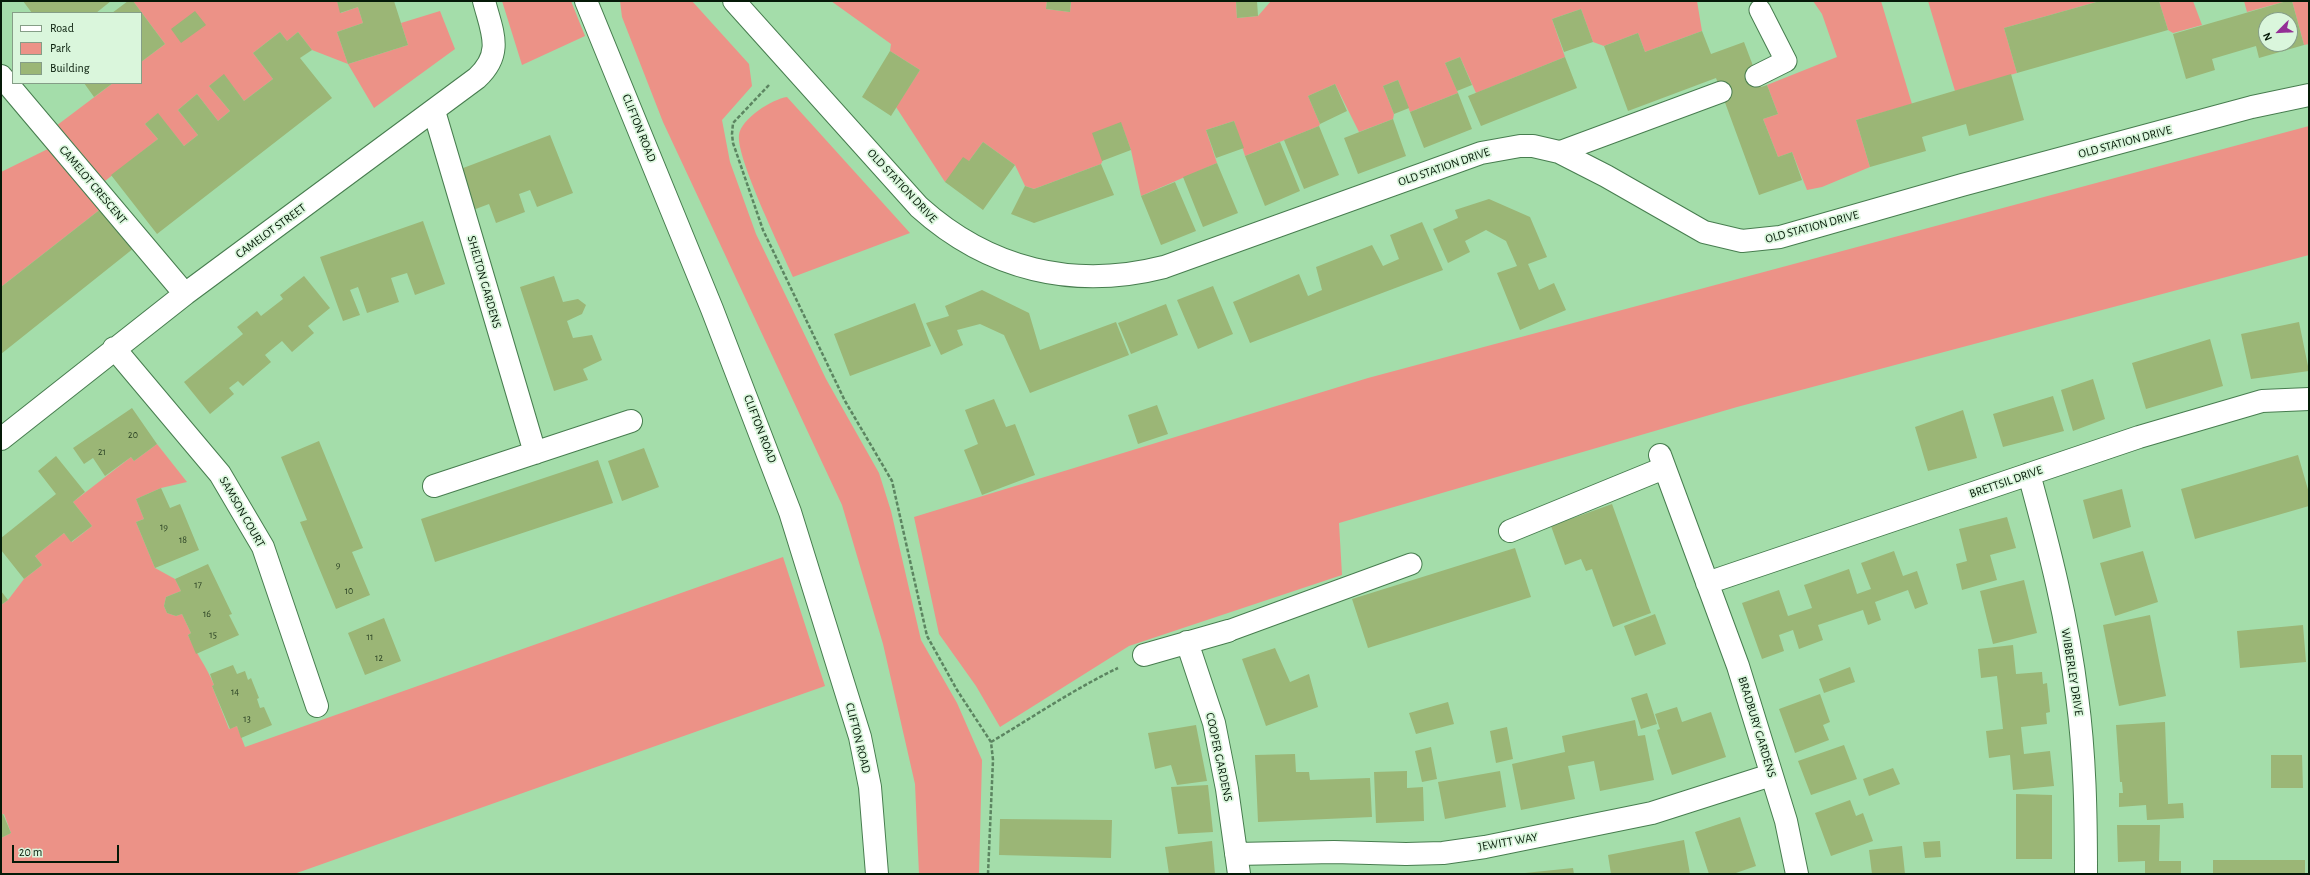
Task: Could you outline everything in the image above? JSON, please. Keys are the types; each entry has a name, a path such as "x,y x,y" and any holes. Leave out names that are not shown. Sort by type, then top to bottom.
{"street":[{"name":"CAMELOT STREET","path":"1,439 114,348 185,294 477,78 491,62 494,49 494,37 484,1"},
{"name":"CLIFTON ROAD","path":"586,1 724,337 790,512 860,737 870,786 877,874"},
{"name":"OLD STATION DRIVE","path":"734,1 919,207 938,225 981,250 1009,263 1064,276 1114,277 1164,267 1481,153 1520,146 1533,146 1559,152 1600,172 1704,232 1730,239 1752,241 1780,237 1962,185 2309,94"},
{"name":"CAMELOT CRESCENT","path":"1,76 185,294"},
{"name":"SHELTON GARDENS","path":"434,111 535,453"},
{"name":"SAMSON COURT","path":"114,348 220,474 262,546 317,706"},
{"name":"BRETTSIL DRIVE","path":"1707,583 2140,437 2262,401 2309,399"},
{"path":"434,486 631,421"},
{"name":"BRADBURY GARDENS","path":"1510,531 1662,461 1738,666 1786,821 1797,874"},
{"name":"WIBBERLEY DRIVE","path":"2029,474 2057,584 2077,694 2086,791 2086,874"},
{"path":"1144,655 1228,631"},
{"name":"COOPER GARDENS","path":"1187,642 1214,723 1227,789 1238,864"},
{"name":"JEWITT WAY","path":"1238,864 1334,852 1406,854 1443,853 1485,847 1652,813 1771,775"}],"lane":[{"path":"1756,76 1786,61 1760,10"},
{"path":"1559,152 1721,92"},
{"path":"1228,631 1411,564"}],"path":[{"path":"792,65 760,92 739,116 732,128 733,143 763,230 845,401 892,481 927,636 957,690 991,742 993,760 988,874"},
{"path":"991,742 1054,705 1085,684 1144,655"}],"green space":[{"path":"133,1 337,1 341,13 358,7 363,23 337,32 348,64 312,50 298,32 287,41 280,32 253,53 273,79 244,101 224,75 209,86 230,111 218,121 197,94 178,110 198,135 184,146 158,114 145,124 158,139 105,181 56,126 112,84 142,84 142,61 165,44"},
{"path":"502,1 571,1 585,36 522,65"},
{"path":"620,1 692,1 749,64 752,86 722,120 730,162 756,234 826,379 879,473 891,511 921,640 957,703 982,760 979,874 919,874 915,784 883,644 842,505 663,122 622,17"},
{"path":"831,1 1047,1 1046,9 1070,12 1071,1 1236,1 1237,18 1258,16 1271,1 1697,1 1702,31 1645,52 1638,33 1604,46 1593,42 1581,9 1552,19 1565,57 1476,93 1460,57 1445,63 1458,93 1410,112 1398,80 1383,86 1394,114 1393,119 1359,132 1335,84 1308,96 1320,124 1319,126 1245,156 1234,121 1206,130 1217,163 1141,196 1131,150 1121,123 1101,164 1034,189 1025,186 1015,165 983,142 969,161 945,182 896,107 920,70 890,51 891,44"},
{"path":"1813,1 1881,1 1912,104 1856,120 1870,167 1822,187 1807,190 1792,152 1778,157 1763,119 1778,114 1767,85 1837,57 1822,14"},
{"path":"1928,1 2100,1 2004,28 2017,73 1955,91"},
{"path":"2159,1 2193,1 2202,25 2173,33 2168,30"},
{"path":"2244,1 2287,1 2247,12"},
{"path":"2292,1 2309,1 2309,44 2304,45 2298,23 2298,12 2295,12"},
{"path":"440,11 455,49 374,108 348,64 408,45 401,23"},
{"path":"787,97 910,233 793,277 752,183 740,147 739,135 741,129 751,116 773,102"},
{"path":"2309,126 2309,255 1737,407 1339,523 1342,575 1129,646 1000,727 976,686 939,634 914,517 1368,378"},
{"path":"54,146 102,208 1,287 1,172"},
{"path":"157,444 187,482 161,488 136,499 144,519 136,522 155,568 175,579 181,591 166,597 164,606 167,613 176,616 182,614 191,633 188,635 214,685 212,686 229,729 237,726 245,747 783,557 825,686 294,874 1,874 1,838 11,833 4,814 1,815 1,605 8,600 24,579 42,565 35,556 64,533 72,542 92,526 73,502 131,457 134,461"}],"building":[{"path":"23,1 111,1 97,12 31,12"},
{"path":"128,1 133,1 141,12 113,12"},
{"path":"337,1 394,1 408,45 348,64 337,32 363,23 358,7 340,13"},
{"path":"1047,1 1071,1 1070,12 1046,9"},
{"path":"1236,1 1257,1 1258,16 1237,18"},
{"path":"2100,1 2159,1 2168,30 2017,73 2004,28"},
{"path":"2287,1 2292,1 2295,12 2258,12 2258,52 2280,52 2259,58 2256,46 2212,59 2215,70 2186,79 2173,34"},
{"path":"1581,9 1593,42 1564,52 1552,19"},
{"path":"195,11 206,25 181,43 171,29"},
{"path":"142,13 165,44 142,61"},
{"path":"2298,23 2304,45 2298,47"},
{"path":"1702,31 1711,54 1744,42 1761,87 1767,85 1778,114 1763,119 1778,157 1792,152 1802,180 1759,195 1716,78 1628,111 1604,46 1638,33 1645,52"},
{"path":"280,32 287,41 298,32 312,50 300,58 332,98 157,234 111,175 158,139 145,124 158,113 184,146 198,135 178,110 197,94 218,121 230,111 209,86 224,74 244,101 273,79 253,53"},
{"path":"890,51 920,70 891,116 862,97"},
{"path":"1460,57 1472,85 1457,91 1445,63"},
{"path":"1565,57 1577,88 1481,126 1468,96"},
{"path":"2011,74 2024,120 1969,136 1966,124 1922,137 1926,151 1870,167 1856,120"},
{"path":"1398,80 1409,108 1394,114 1383,86"},
{"path":"85,84 112,84 94,97"},
{"path":"1335,84 1347,111 1320,124 1308,96"},
{"path":"1458,93 1472,129 1424,148 1410,112"},
{"path":"1393,119 1406,156 1358,174 1344,138"},
{"path":"1234,121 1244,148 1216,158 1206,130"},
{"path":"1121,122 1131,150 1102,161 1092,133"},
{"path":"1319,126 1339,175 1304,189 1284,140"},
{"path":"550,135 573,193 537,207 530,190 519,194 525,212 496,223 489,204 473,210 458,170"},
{"path":"983,142 1015,165 983,210 945,182 963,157 969,161"},
{"path":"1280,142 1300,191 1265,206 1245,156"},
{"path":"1217,163 1238,213 1203,227 1183,177"},
{"path":"1101,164 1114,195 1034,223 1011,214 1025,186 1034,189"},
{"path":"1175,182 1196,231 1161,245 1141,196"},
{"path":"1489,199 1530,217 1547,257 1528,264 1539,290 1554,283 1566,310 1520,330 1497,273 1517,266 1506,241 1486,230 1465,241 1470,252 1448,263 1433,229 1458,218 1455,210"},
{"path":"102,208 134,248 1,354 1,287"},
{"path":"423,221 445,284 415,295 407,273 391,278 399,302 367,313 358,287 350,290 360,315 343,321 320,257"},
{"path":"1422,222 1443,270 1250,343 1233,302 1299,274 1308,296 1322,290 1316,267 1372,245 1383,266 1399,259 1390,235"},
{"path":"304,276 330,308 308,326 314,333 292,352 282,341 265,355 271,362 243,386 238,381 229,388 234,394 210,414 184,382 243,334 237,327 257,311 261,316 283,299 280,295"},
{"path":"554,276 563,302 578,299 586,305 582,314 567,321 573,338 592,335 602,360 583,369 588,380 554,391 520,287"},
{"path":"1213,286 1233,334 1198,349 1177,300"},
{"path":"982,290 1029,313 1040,350 1116,322 1129,355 1030,393 1004,335 980,324 957,330 963,345 941,355 926,323 949,316 945,306"},
{"path":"915,303 931,346 850,376 834,334"},
{"path":"1166,304 1178,335 1131,354 1118,323"},
{"path":"2299,322 2309,371 2251,379 2241,334"},
{"path":"2210,339 2223,386 2146,409 2132,363"},
{"path":"2093,379 2105,419 2073,431 2061,390"},
{"path":"2053,396 2064,431 2003,447 1993,414"},
{"path":"994,399 1006,427 1015,424 1035,475 982,495 964,450 978,444 965,410"},
{"path":"1157,405 1168,434 1138,444 1128,415"},
{"path":"132,408 157,444 134,461 131,457 105,476 93,458 84,464 73,448"},
{"path":"1963,410 1977,458 1928,471 1915,427"},
{"path":"319,441 363,548 352,552 370,595 336,609 300,522 307,520 281,457"},
{"path":"644,448 659,487 622,501 608,461"},
{"path":"2298,455 2309,493 2309,506 2195,539 2181,489"},
{"path":"56,456 85,492 73,502 92,526 71,542 64,533 35,556 42,565 24,579 1,550 1,538 56,494 38,471"},
{"path":"598,460 613,503 435,562 421,519"},
{"path":"161,488 170,508 180,504 199,550 155,568 136,522 144,519 136,499"},
{"path":"2122,489 2131,527 2093,539 2083,500"},
{"path":"1612,504 1651,613 1613,627 1592,569 1586,571 1581,559 1565,565 1551,526"},
{"path":"2007,517 2016,548 1990,555 1997,580 1962,590 1956,564 1967,561 1959,529"},
{"path":"1515,548 1531,597 1368,648 1352,599"},
{"path":"1894,551 1903,576 1917,571 1928,604 1915,609 1908,590 1875,602 1881,620 1868,625 1863,610 1818,625 1823,640 1799,649 1793,630 1779,635 1784,651 1762,659 1742,603 1779,590 1788,616 1812,608 1804,585 1849,569 1857,594 1871,589 1861,563"},
{"path":"2143,551 2158,602 2115,616 2100,563"},
{"path":"208,564 232,614 229,615 239,635 196,654 188,635 191,633 182,614 176,616 167,613 164,606 166,597 181,591 175,579"},
{"path":"2024,580 2037,633 1993,644 1980,591"},
{"path":"1,591 8,600 1,605"},
{"path":"1655,614 1666,644 1635,656 1624,626"},
{"path":"2150,615 2166,696 2119,706 2103,625"},
{"path":"384,618 401,661 365,675 348,633"},
{"path":"2303,625 2306,662 2240,668 2237,631"},
{"path":"2013,645 2016,674 2042,672 2043,684 2047,683 2050,712 2046,713 2047,724 2021,727 2024,754 2050,751 2054,786 2013,790 2010,755 1989,758 1986,731 2003,729 1997,676 1981,678 1978,649"},
{"path":"1275,648 1290,682 1309,674 1318,707 1266,726 1242,659"},
{"path":"233,665 237,674 245,671 248,680 251,678 259,698 257,699 260,708 264,707 272,725 241,738 237,726 230,729 212,686 214,685 210,674"},
{"path":"1850,667 1855,682 1824,693 1819,679"},
{"path":"1647,693 1657,724 1641,729 1631,698"},
{"path":"1820,694 1830,722 1823,725 1829,740 1795,753 1779,709"},
{"path":"1448,702 1454,724 1416,734 1409,713"},
{"path":"1677,707 1682,722 1711,712 1726,757 1672,775 1657,730 1660,729 1655,714"},
{"path":"1635,720 1638,736 1645,735 1654,780 1600,791 1594,761 1568,766 1575,799 1521,810 1512,764 1565,752 1562,736"},
{"path":"2165,722 2168,804 2183,803 2184,818 2147,820 2146,805 2119,807 2119,793 2123,793 2122,782 2120,782 2116,725"},
{"path":"1196,725 1207,781 1177,785 1171,765 1155,769 1148,733"},
{"path":"1507,727 1513,759 1496,763 1490,731"},
{"path":"1844,745 1857,779 1811,795 1798,761"},
{"path":"1431,747 1437,779 1422,782 1415,751"},
{"path":"1295,754 1296,772 1309,772 1310,780 1370,778 1372,817 1258,822 1255,755"},
{"path":"2271,755 2302,755 2303,788 2271,788"},
{"path":"1893,768 1900,784 1869,796 1863,779"},
{"path":"1407,771 1407,788 1423,787 1424,821 1376,823 1374,772"},
{"path":"1500,771 1506,807 1445,819 1438,782"},
{"path":"1208,785 1213,832 1178,834 1171,787"},
{"path":"2016,794 2052,795 2052,859 2016,859"},
{"path":"1850,800 1856,816 1863,813 1873,841 1831,856 1815,813"},
{"path":"3,814 11,833 1,838 1,815"},
{"path":"1740,817 1756,866 1733,874 1709,874 1695,832"},
{"path":"1000,819 1112,820 1111,858 999,855"},
{"path":"2117,825 2160,825 2159,861 2181,861 2181,874 2145,874 2145,861 2118,862"},
{"path":"1684,840 1690,874 1611,874 1608,855"},
{"path":"1212,841 1215,874 1169,874 1165,847"},
{"path":"1940,841 1941,857 1925,858 1923,842"},
{"path":"1902,846 1905,874 1872,874 1869,850"},
{"path":"2213,860 2305,860 2305,874 2213,874"},
{"path":"1573,868 1574,874 1525,874 1525,873"}]}
